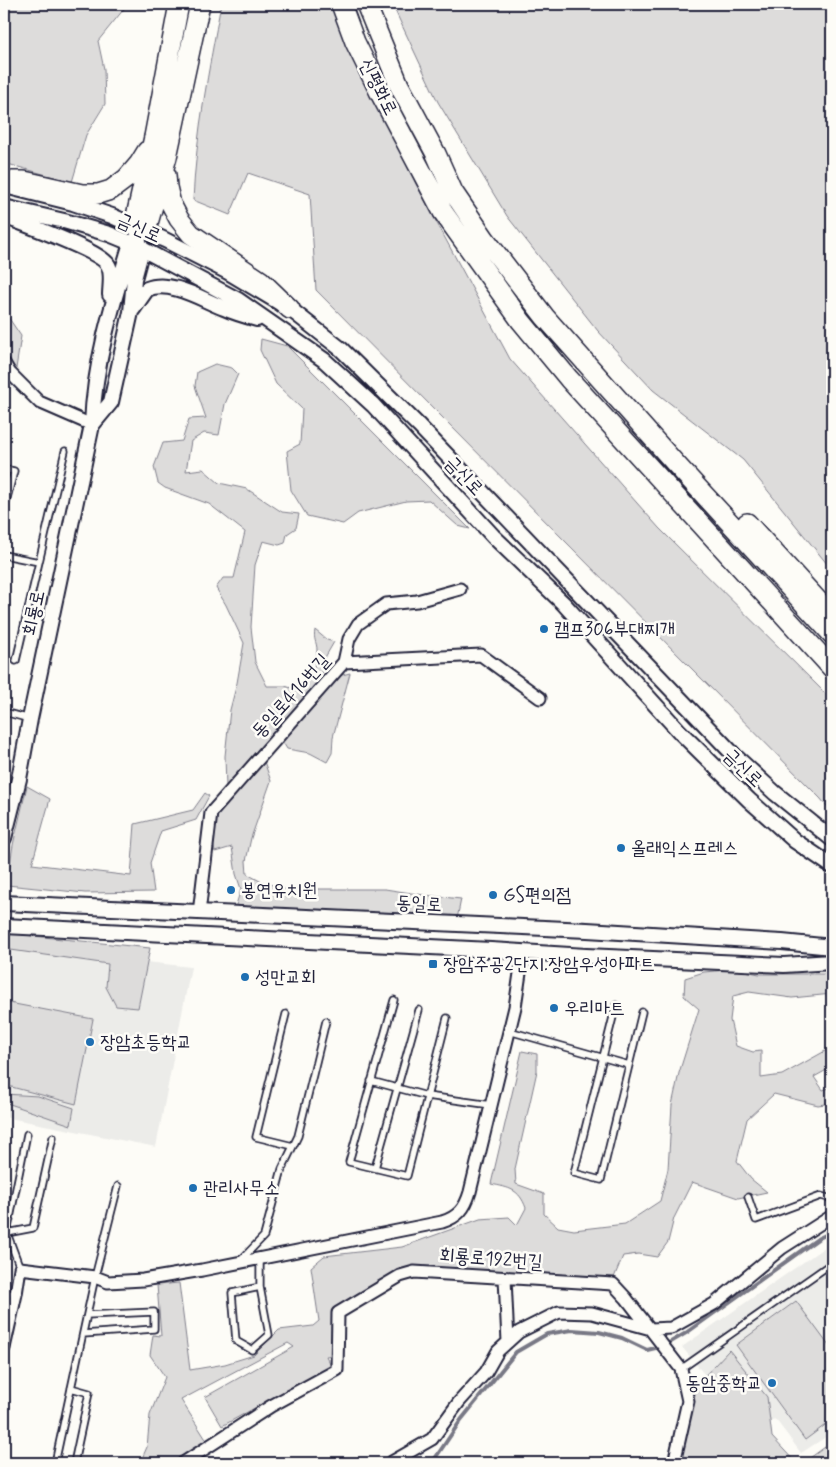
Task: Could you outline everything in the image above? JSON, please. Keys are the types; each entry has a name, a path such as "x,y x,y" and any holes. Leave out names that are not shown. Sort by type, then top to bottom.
{"highway":[{"path":"138,237 154,137 179,4"},
{"path":"138,237 166,157 200,4"},
{"name":"신평화로","path":"341,4 355,42 379,92 420,167"},
{"name":"신평화로","path":"366,4 396,79 436,154"},
{"path":"4,181 24,181 88,195 103,193 115,187 130,175 143,159 154,137"},
{"path":"436,154 453,192 484,239 516,281 672,466 832,648"},
{"path":"436,154 499,243 580,340 682,454 787,565 832,616"},
{"path":"166,157 166,180 169,196 175,212 188,230 199,241 222,253 261,281 290,309"},
{"path":"420,167 540,327 611,404 832,634"},
{"path":"420,167 443,212 527,328 569,379 832,668"}],"street":[{"name":"금신로","path":"4,186 73,203 112,216 138,237 238,300 324,360 373,405 494,536 563,603 680,732 749,800 795,841 832,866"},
{"name":"금신로","path":"4,207 64,221 108,234 138,237 228,272 290,309 341,350 419,426 735,756 832,839"},
{"path":"4,216 81,248 105,261 110,272 110,316"},
{"name":"회룡로","path":"92,425 111,402 131,312 138,237"},
{"name":"회룡로","path":"4,838 20,779 30,719 92,425 93,396 110,316 138,237"},
{"path":"131,312 147,289 158,286 198,296 226,309 273,324"},
{"path":"4,362 10,373 39,402 92,425"},
{"path":"344,662 349,639 358,624 386,604 417,601 460,589"},
{"name":"동일로416번길","path":"199,913 211,813 344,662 481,655 540,698"},
{"name":"동일로","path":"4,903 587,930 782,942 832,947"},
{"path":"4,926 523,953 784,964 832,968"},
{"path":"782,942 832,942"},
{"path":"4,1348 20,1268 95,1277 108,1282 143,1280 442,1222 459,1214 464,1208 470,1192 509,1031 523,953"},
{"path":"784,964 832,962"},
{"path":"390,1463 432,1439 459,1402 486,1372 498,1351 519,1332 559,1312 592,1313 653,1332 671,1328 714,1304 782,1248 832,1216"},
{"name":"회룡로192번길","path":"183,1463 271,1406 338,1370 338,1313 400,1276 414,1272 613,1284 679,1367"},
{"path":"505,1278 508,1342"},
{"path":"674,1463 688,1401 679,1367"}],"lane":[{"path":"16,661 65,451"},
{"path":"4,469 14,471 4,510"},
{"path":"4,555 39,562"},
{"path":"4,712 30,719"},
{"path":"394,1000 349,1162 407,1176 447,1018"},
{"path":"616,1005 574,1173 601,1180 642,1012"},
{"path":"375,1168 419,1010"},
{"path":"286,1014 256,1137 293,1146"},
{"path":"240,1262 264,1236 282,1168 298,1136 326,1021"},
{"path":"509,1031 629,1065"},
{"path":"371,1081 427,1096 491,1104"},
{"path":"20,1268 7,1233 27,1134"},
{"path":"7,1233 33,1228 54,1137"},
{"path":"55,1463 86,1315 118,1186"},
{"path":"748,1197 756,1220 821,1196 832,1199"},
{"path":"260,1258 260,1287 269,1335 252,1350 236,1341 232,1293 260,1287"},
{"path":"679,1367 832,1263"},
{"path":"4,1293 16,1294"},
{"path":"83,1334 154,1329 154,1312 86,1315"},
{"path":"71,1388 89,1393 74,1463"}],"shaded area":[{"path":"4,4 128,4 98,41 104,69 105,104 86,135 72,182 4,163"},
{"path":"221,4 332,4 341,29 416,184 510,359 659,528 832,700 832,812 316,290 310,194 248,173 230,215 193,200 200,126"},
{"path":"392,4 832,4 832,570 743,460 653,390 598,331 507,216 438,102"},
{"path":"4,311 21,336 15,375 4,356"},
{"path":"261,339 287,346 470,529 458,526 429,500 406,501 358,513 343,524 307,516 291,490 287,451 300,444 302,409 276,384 260,350"},
{"path":"215,364 232,368 238,374 225,404 219,435 204,433 191,441 186,471 203,469 219,483 247,489 282,512 299,514 296,528 287,534 285,543 279,545 263,541 255,565 251,627 255,662 267,686 285,686 301,691 314,667 317,650 314,636 315,630 327,640 334,642 323,661 321,675 338,676 350,673 333,737 332,753 327,762 310,753 287,749 276,731 267,739 261,753 271,781 251,838 246,861 247,874 260,881 284,889 385,889 461,899 457,919 235,908 241,889 236,874 232,847 215,852 206,813 226,787 225,756 230,710 244,643 216,588 223,578 234,578 245,532 209,504 165,488 158,483 154,467 163,443 182,441 189,419 206,418 195,386 197,372"},
{"path":"27,786 50,799 32,864 131,876 135,824 193,810 205,793 209,796 196,820 161,831 150,863 154,892 85,893 7,885 13,845"},
{"path":"4,933 150,948 138,1008 116,1006 106,987 108,964 4,949"},
{"name":"장암초등학교","path":"4,946 191,967 156,1147 4,1117"},
{"path":"737,969 759,974 832,974 832,994 792,998 749,992 733,996 730,1020 736,1046 753,1052 761,1051 761,1078 782,1075 832,1049 832,1067 814,1077 823,1090 832,1087 832,1103 818,1105 774,1094 747,1119 737,1161 751,1179 767,1192 738,1198 692,1182 674,1218 668,1242 657,1257 638,1254 623,1256 613,1280 414,1267 356,1295 335,1309 335,1355 326,1356 331,1366 222,1426 205,1397 294,1347 288,1343 181,1400 207,1441 175,1463 140,1463 147,1447 150,1415 165,1377 150,1355 153,1335 161,1336 157,1285 179,1283 190,1370 225,1364 254,1355 279,1330 313,1326 319,1321 311,1267 324,1256 402,1247 480,1219 509,1217 517,1225 526,1208 520,1197 509,1188 491,1184 522,1051 537,1054 537,1071 515,1169 516,1184 544,1194 544,1214 558,1227 574,1230 625,1224 660,1201 668,1169 672,1105 679,1073 699,1009 684,996 685,978 704,972"},
{"path":"4,1002 93,1019 76,1104 4,1085"},
{"path":"4,1094 38,1096 74,1108 71,1125 4,1102"},
{"name":"동암중학교","path":"832,1246 832,1433 801,1453 776,1420 758,1424 743,1422 682,1347 825,1247"},
{"path":"796,1301 832,1350 832,1420 805,1440 736,1345"},
{"path":"729,1350 767,1397 772,1437 796,1463 677,1463 698,1383"},
{"path":"832,1442 832,1463 803,1463"}],"waterway":[{"path":"432,1463 461,1420 516,1352 547,1334 572,1330 599,1332 622,1338 647,1350 664,1346 686,1333 819,1238 832,1232"}],"place":[{"name":"캠프306부대찌개","path":"544,629"},
{"name":"올래익스프레스","path":"621,848"},
{"name":"봉연유치원","path":"231,890"},
{"name":"GS편의점","path":"493,895"},
{"name":"장암주공2단지.장암우성아파트","path":"433,964"},
{"name":"성만교회","path":"245,977"},
{"name":"우리마트","path":"554,1008"},
{"name":"장암초등학교","path":"90,1042"},
{"name":"관리사무소","path":"193,1188"},
{"name":"동암중학교","path":"772,1383"}]}
